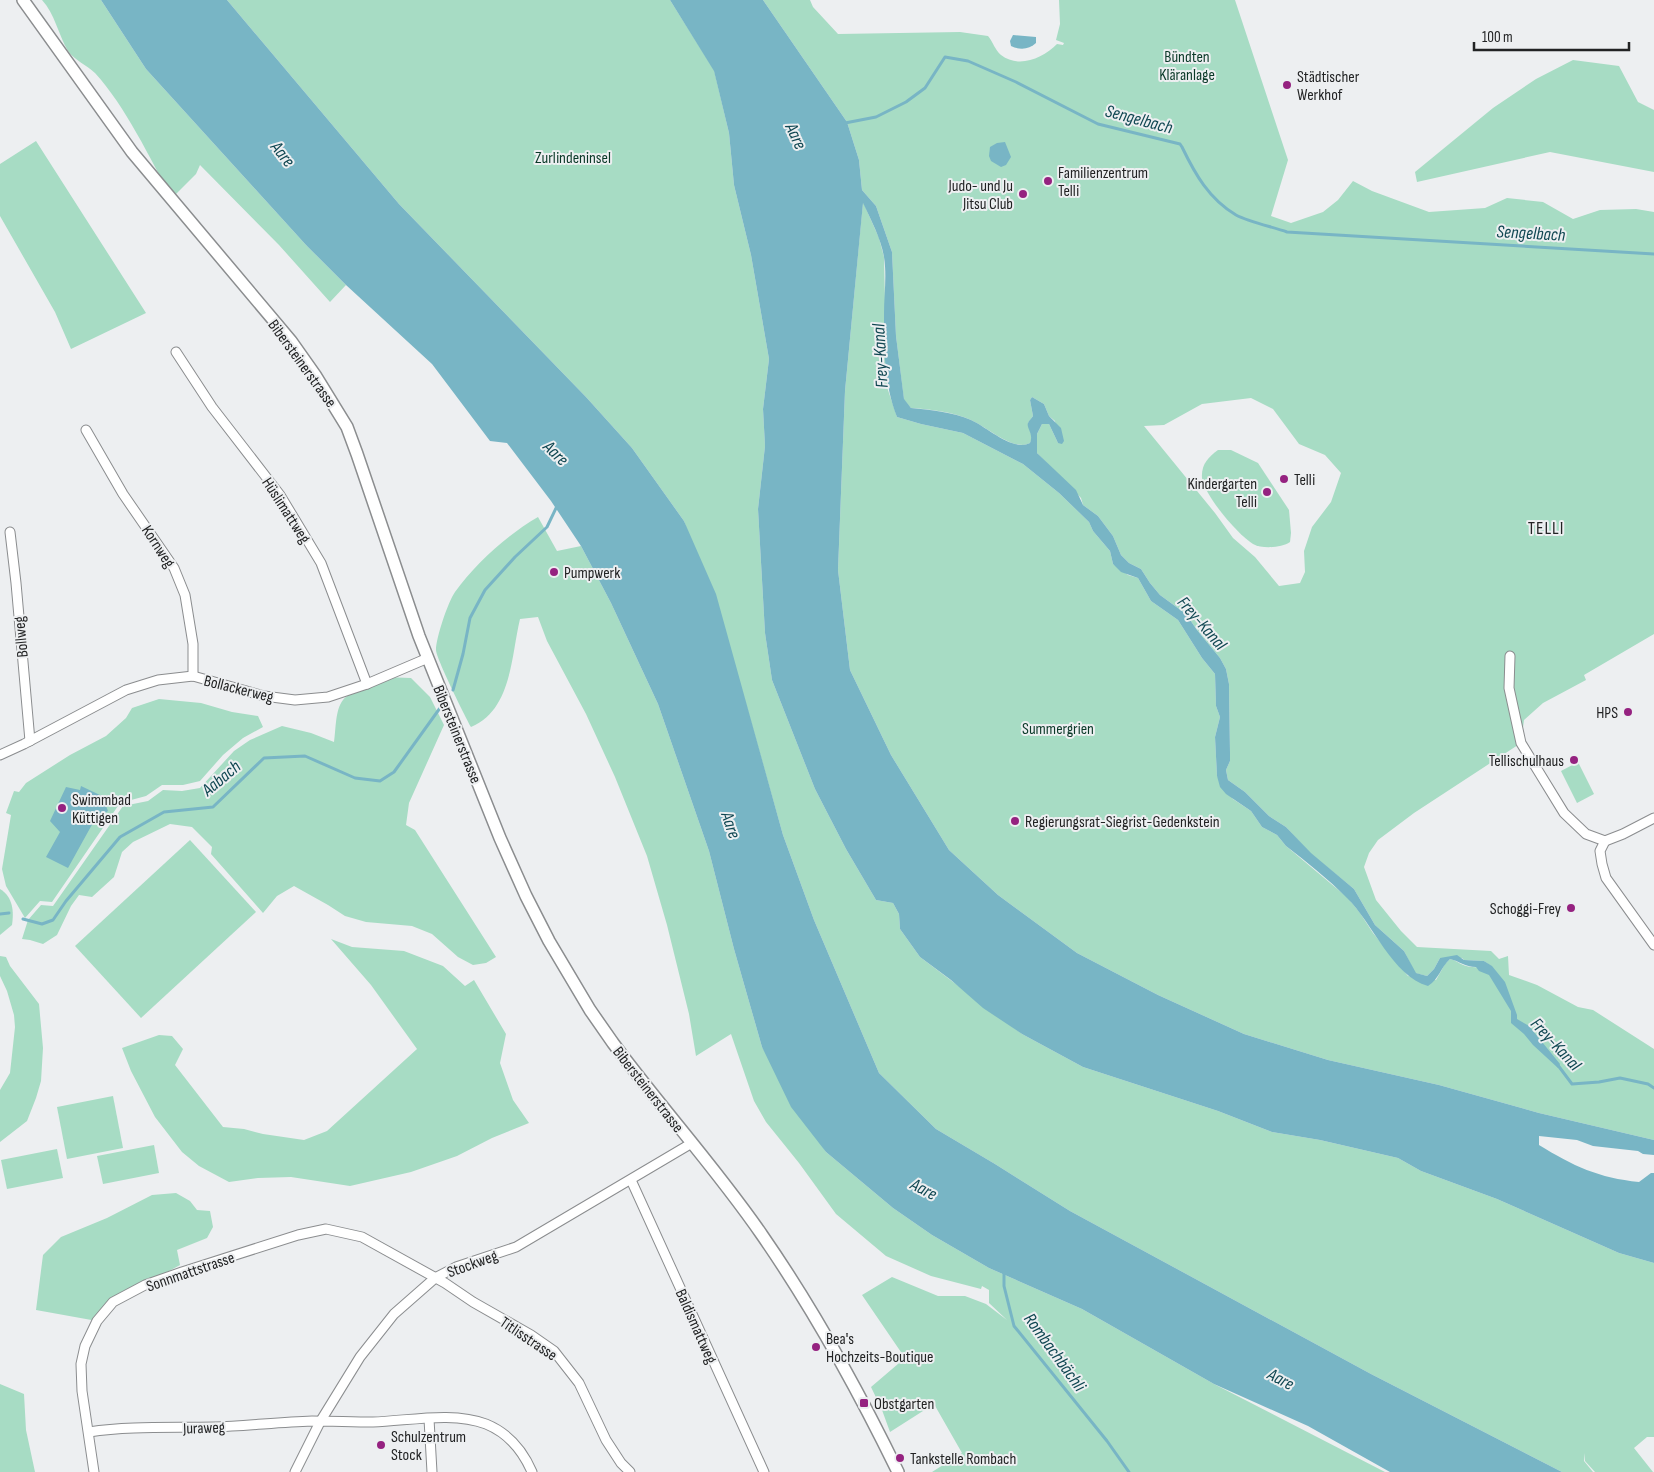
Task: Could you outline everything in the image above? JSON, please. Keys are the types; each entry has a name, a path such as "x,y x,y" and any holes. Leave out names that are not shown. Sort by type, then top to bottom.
{"main road":[{"name":"Bibersteinerstrasse","path":"23,0 132,152 291,342 332,401 347,427 358,454 428,658 500,838 549,941 590,1010 613,1043 761,1233 800,1292 838,1354 898,1472"}],"street":[{"name":"Hüslimattweg","path":"176,352 212,407 280,495 321,563 367,684"},
{"name":"Kornweg","path":"86,430 123,494 174,568 185,595 193,644 193,676"},
{"name":"Bollweg","path":"10,532 16,583 27,727 30,741"},
{"path":"1510,656 1509,688 1521,743 1564,813 1586,834 1605,841 1654,818"},
{"name":"Bollackerweg","path":"0,755 126,690 158,680 193,676 264,696 294,700 328,697 367,684 428,658"},
{"path":"1605,841 1600,851 1606,878 1654,945"},
{"name":"Stockweg","path":"296,1472 320,1422 360,1357 394,1314 434,1278 456,1267 516,1247 692,1143"},
{"name":"Baldismattweg","path":"630,1180 764,1472"},
{"name":"Sonnmattstrasse","path":"94,1472 82,1391 81,1364 85,1346 97,1321 113,1302 145,1285 298,1235 326,1229 362,1237 434,1278"},
{"name":"Titlisstrasse","path":"434,1278 531,1335 554,1351 579,1383 606,1440 621,1463 630,1472"},
{"name":"Juraweg","path":"89,1432 109,1429 457,1418 487,1424 514,1443 526,1457 532,1472"},
{"path":"429,1419 432,1472"}],"green space":[{"path":"42,0 101,0 146,69 306,245 346,285 330,302 279,245 200,165 196,174 172,198 117,101 95,73 68,51 50,11"},
{"name":"Zurlindeninsel","path":"227,0 670,0 714,70 729,133 734,185 751,255 769,359 763,409 765,446 758,509 765,633 772,680 815,789 846,849 876,900 893,903 899,914 900,929 920,957 1022,1034 1083,1067 1218,1111 1272,1132 1320,1140 1398,1158 1421,1171 1497,1199 1619,1253 1654,1263 1654,1437 1647,1437 1634,1448 1653,1472 1595,1472 1585,1461 1584,1453 1584,1461 1593,1472 1562,1472 1371,1374 1070,1211 936,1129 879,1073 814,920 783,835 742,690 684,521 632,448 586,397 399,204"},
{"path":"763,0 810,0 813,7 838,34 960,32 988,36 1001,55 1015,61 1023,61 1045,54 1057,44 1063,45 1064,43 1056,40 1060,24 1059,0 1235,0 1288,160 1271,216 1291,223 1323,212 1338,200 1353,181 1372,191 1429,212 1485,208 1507,198 1543,202 1573,219 1600,210 1636,209 1654,212 1654,634 1584,675 1586,680 1543,703 1524,720 1521,743 1414,813 1378,840 1369,853 1364,867 1376,900 1401,931 1417,947 1491,951 1499,959 1508,956 1509,975 1537,985 1578,1007 1593,1010 1654,1049 1654,1140 1539,1113 1439,1085 1328,1060 1244,1034 1158,995 1077,953 998,895 949,850 891,755 850,670 838,570 845,391 863,202 879,238 884,257 887,387 897,417 963,433 1023,464 1059,493 1089,522 1093,531 1110,551 1113,564 1128,575 1138,578 1151,601 1178,620 1202,658 1215,674 1216,706 1220,717 1215,737 1217,776 1233,799 1251,811 1262,827 1277,835 1286,846 1348,898 1373,933 1408,976 1436,980 1450,959 1468,967 1491,966 1484,961 1440,958 1434,969 1427,976 1415,973 1404,951 1375,925 1354,889 1310,853 1286,827 1269,816 1245,792 1228,780 1226,770 1230,761 1229,684 1226,669 1220,658 1186,614 1160,595 1141,569 1129,563 1121,555 1113,536 1098,516 1083,505 1081,498 1037,453 1037,434 1042,424 1049,424 1058,443 1055,421 1049,416 1044,404 1032,397 1030,400 1033,416 1028,423 1032,438 1030,443 1024,445 1009,442 964,417 942,411 911,408 904,400 896,336 892,252 876,206 862,190 859,160 847,122","holes":["1251,398 1273,409 1299,444 1325,455 1341,473 1331,502 1312,527 1304,551 1305,572 1300,583 1279,586 1255,557 1233,538 1144,426 1164,425 1202,404"]},
{"path":"1573,60 1619,66 1638,102 1654,110 1654,172 1550,152 1417,182 1415,172 1493,108 1536,79"},
{"path":"36,141 146,313 71,349 55,312 0,216 0,164"},
{"path":"1218,450 1231,450 1258,463 1289,510 1290,542 1277,547 1253,544 1239,532 1215,504 1202,478 1206,462"},
{"path":"538,517 557,551 581,546 611,603 658,704 709,851 762,1047 826,1152 893,1208 932,1235 989,1268 1082,1309 1214,1384 1385,1472 932,1472 962,1453 934,1404 890,1432 871,1387 905,1358 862,1295 892,1277 938,1296 965,1296 986,1304 1007,1320 989,1303 989,1290 982,1286 981,1289 931,1276 886,1256 836,1214 766,1122 754,1101 731,1034 696,1056 689,1014 667,925 647,856 615,777 586,714 547,641 538,617 520,619 508,680 502,695 495,708 485,719 471,727 437,655 438,637 443,620 455,592 482,560 526,524"},
{"path":"384,677 411,678 430,697 444,725 409,803 406,825 415,830 496,957 486,963 473,965 458,957 432,934 412,926 366,922 345,916 294,886 277,896 263,913 211,854 212,847 192,827 170,824 133,842 122,852 114,877 92,897 79,895 71,906 57,935 43,944 22,939 28,920 41,905 53,906 123,806 148,801 163,790 182,791 200,788 234,751 250,740 282,726 311,733 334,742 337,715 343,700 356,690"},
{"name":"Swimmbad Küttigen","path":"159,699 201,703 232,712 258,716 263,727 243,738 223,755 200,781 183,785 162,785 146,796 120,803 52,902 40,901 25,918 6,886 2,869 11,815 6,813 14,791 19,792 26,783 70,755 106,736 126,718 132,708"},
{"path":"1578,762 1594,794 1577,803 1561,771"},
{"path":"190,840 256,912 141,1018 75,946"},
{"path":"0,889 10,900 13,915 12,925 0,935"},
{"path":"331,939 352,947 404,951 443,966 465,986 474,980 506,1034 500,1063 513,1100 529,1123 492,1138 457,1156 411,1172 350,1186 291,1177 258,1178 229,1182 199,1166 182,1152 155,1117 131,1071 122,1048 159,1035 172,1036 183,1049 175,1065 223,1127 304,1140 327,1131 417,1049 371,985"},
{"path":"0,956 6,957 10,966 39,1004 43,1048 41,1081 27,1121 0,1142 0,1090 10,1073 15,1027 14,1015 7,991 0,976"},
{"path":"113,1096 123,1148 67,1159 57,1107"},
{"path":"154,1145 159,1173 103,1184 97,1156"},
{"path":"57,1149 63,1178 7,1189 1,1160"},
{"path":"176,1193 190,1201 197,1210 210,1211 213,1227 207,1238 177,1250 180,1265 113,1302 97,1321 36,1310 43,1255 61,1237 107,1218 152,1195"},
{"path":"0,1384 24,1394 26,1430 35,1472 0,1472"}],"water":[{"name":"Aare","path":"101,0 227,0 399,204 586,397 632,448 684,521 716,594 783,835 814,920 879,1073 936,1129 1070,1211 1371,1374 1562,1472 1390,1472 1308,1426 1214,1384 1082,1309 989,1268 932,1235 893,1208 826,1152 791,1107 762,1047 709,851 658,704 611,603 581,546 551,501 507,443 490,441 432,364 346,285 306,245 146,69"},
{"name":"Aare","path":"670,0 763,0 847,122 859,160 862,190 876,206 892,252 896,336 904,399 911,408 964,417 1008,442 1023,445 1030,443 1031,440 1028,425 1033,416 1030,400 1032,397 1044,404 1049,416 1061,428 1064,441 1062,444 1058,443 1049,424 1042,424 1037,434 1037,453 1076,490 1083,505 1098,516 1113,536 1121,555 1129,563 1141,569 1160,595 1186,614 1220,658 1226,669 1229,684 1230,761 1226,770 1228,780 1245,792 1269,816 1286,827 1311,853 1354,889 1375,925 1404,951 1416,973 1427,976 1434,969 1440,958 1457,955 1464,960 1484,961 1492,966 1505,982 1517,1019 1529,1026 1560,1064 1558,1068 1511,1023 1511,1011 1489,975 1479,971 1476,967 1450,959 1435,980 1428,986 1415,981 1394,961 1347,898 1286,846 1277,835 1262,827 1251,811 1226,794 1220,787 1217,776 1215,737 1220,717 1216,706 1215,674 1202,658 1178,620 1151,601 1138,578 1121,572 1113,564 1110,551 1093,531 1089,522 1059,493 1023,464 963,433 897,417 887,379 883,250 863,203 845,391 838,570 850,670 891,755 949,850 998,895 1077,953 1158,995 1244,1034 1328,1060 1439,1085 1539,1113 1654,1140 1654,1155 1643,1154 1638,1151 1593,1146 1577,1140 1539,1136 1539,1145 1575,1165 1599,1174 1639,1182 1651,1173 1654,1173 1654,1263 1619,1253 1497,1199 1421,1171 1398,1158 1320,1140 1272,1132 1218,1111 1083,1067 1022,1034 983,1008 951,980 920,957 900,929 899,914 893,903 876,900 846,849 815,789 772,680 765,633 758,509 765,446 763,409 769,359 751,255 734,185 729,133 714,71"},
{"path":"1013,35 1036,37 1036,43 1021,49 1011,46 1010,41"},
{"path":"1005,142 1011,157 1006,165 1001,167 991,161 989,156 990,147 997,143"},
{"path":"81,786 102,796 108,811 94,821 68,868 46,857 60,832 50,821 66,787 80,790"}],"waterway":[{"name":"Sengelbach","path":"845,123 876,117 906,102 925,88 945,57 968,61 1016,82 1098,124 1180,144 1192,167 1210,194 1226,209 1241,218 1287,232 1654,254"},
{"name":"Aabach","path":"453,690 470,618 485,590 515,557 547,527 558,504"},
{"name":"Aabach","path":"23,919 42,924 53,920 66,901 120,837 164,812 213,807 264,758 305,756 355,778 380,781 394,772 440,708"},
{"name":"Aabach","path":"0,914 9,913"},
{"name":"Frey-Kanal","path":"1557,1064 1572,1084 1620,1078 1648,1084 1654,1088"},
{"name":"Rombachbächli","path":"1004,1272 1004,1286 1014,1326 1107,1441 1129,1472"}],"place":[{"name":"Städtischer Werkhof","path":"1287,85"},
{"name":"Familienzentrum Telli","path":"1048,181"},
{"name":"Judo- und Ju Jitsu Club","path":"1023,194"},
{"name":"Telli","path":"1284,479"},
{"name":"Kindergarten Telli","path":"1267,492"},
{"name":"Pumpwerk","path":"554,572"},
{"name":"HPS","path":"1628,712"},
{"name":"Tellischulhaus","path":"1574,760"},
{"name":"Swimmbad Küttigen","path":"62,808"},
{"name":"Regierungsrat-Siegrist-Gedenkstein","path":"1015,821"},
{"name":"Schoggi-Frey","path":"1571,908"},
{"name":"Bea's Hochzeits-Boutique","path":"816,1347"},
{"name":"Obstgarten","path":"864,1403"},
{"name":"Schulzentrum Stock","path":"381,1445"},
{"name":"Tankstelle Rombach","path":"900,1458"}],"district":[{"name":"TELLI","path":"1546,528"}],"park label":[{"name":"Bündten Kläranlage","path":"1187,65"},
{"name":"Summergrien","path":"1058,728"}]}
